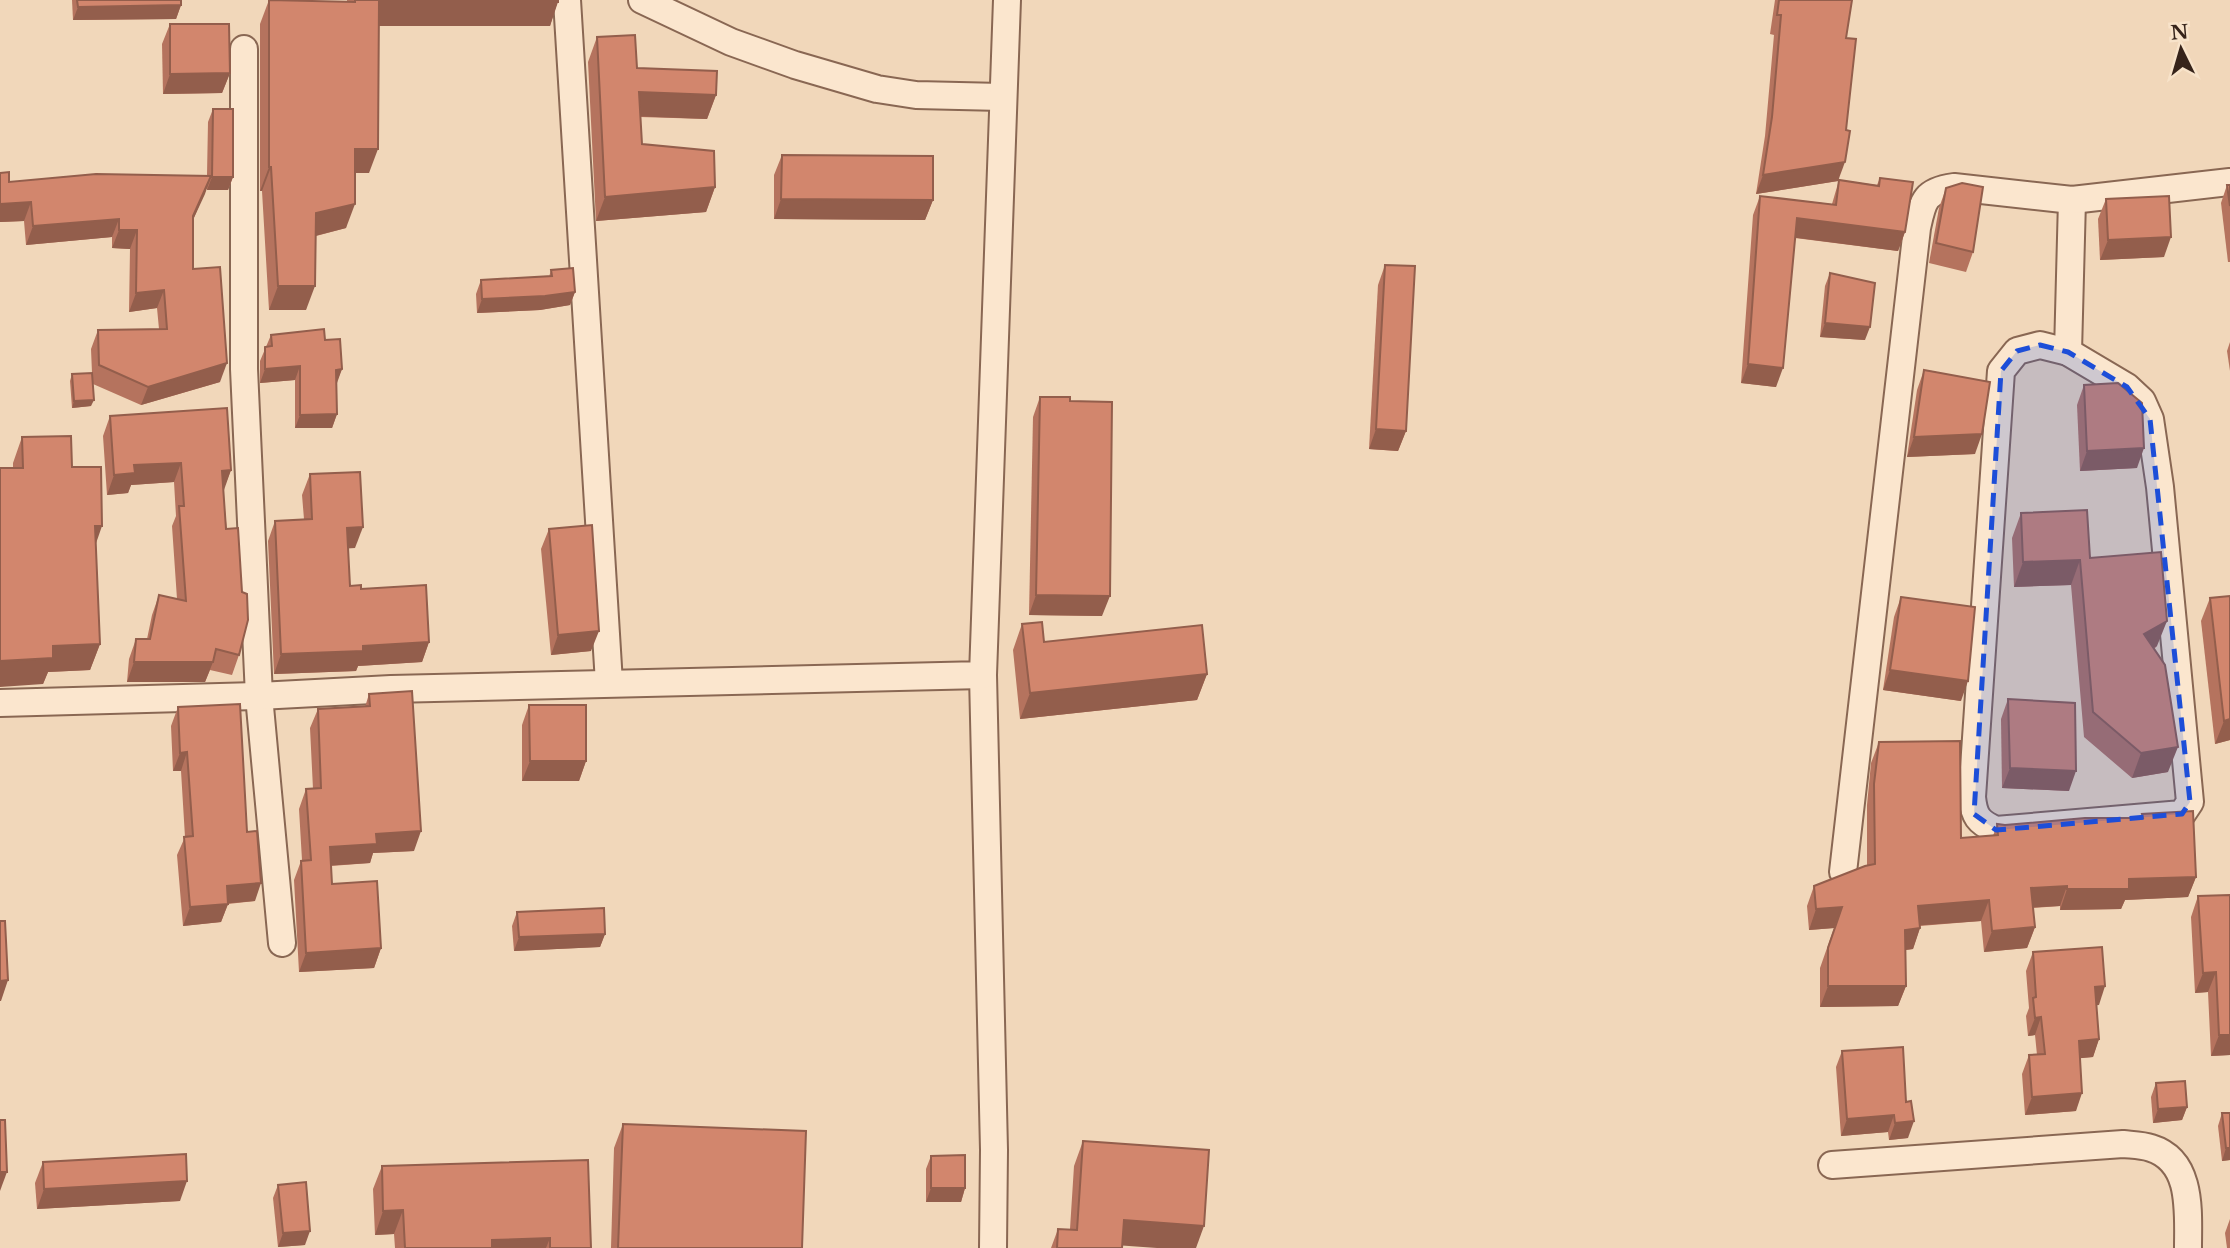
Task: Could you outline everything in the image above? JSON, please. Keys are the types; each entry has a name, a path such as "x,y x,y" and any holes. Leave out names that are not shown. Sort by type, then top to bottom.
{"street":[{"path":"567,0 609,683"},
{"path":"642,0 731,42 794,65 877,89 916,95 1002,97"},
{"path":"993,1248 994,1150 983,675 1007,0"},
{"path":"244,49 244,369 259,696 282,943"},
{"path":"1843,872 1917,228 1927,197 1936,190 1954,187 2072,200 2230,182"},
{"path":"2068,352 2072,200"},
{"path":"2040,345 2068,352 2127,387 2142,401 2150,419 2161,500 2190,802 2182,814 1996,830 1982,824 1974,814 1972,797 2001,371 2017,351 2040,345"},
{"path":"0,703 259,696 391,689 983,675"},
{"path":"1832,1165 2123,1144 2151,1148 2172,1160 2180,1171 2187,1195 2188,1248"}],"highlighted area":[{"path":"2040,345 2068,352 2127,387 2150,419 2190,802 2182,814 1996,830 1974,814 2001,371 2017,351"}],"building":[{"path":"77,0 181,0 181,5 78,7"},
{"path":"269,0 558,0 379,2 378,149 355,149 355,204 316,213 315,286 278,286 269,167"},
{"path":"1779,0 1852,0 1846,38 1856,39 1846,130 1850,131 1845,162 1763,175 1772,117 1781,15 1777,15"},
{"path":"170,24 229,24 230,73 170,74"},
{"path":"635,35 637,68 717,71 716,95 639,92 642,144 714,151 715,187 605,197 597,37"},
{"path":"213,109 233,109 233,177 212,177"},
{"path":"782,155 933,156 933,200 781,199"},
{"path":"9,172 9,182 96,174 211,176 193,216 193,269 220,267 227,363 148,387 99,365 98,330 167,329 164,290 136,293 137,230 119,230 119,219 33,226 31,202 0,204 0,173"},
{"path":"1880,178 1913,182 1905,232 1797,218 1783,368 1748,364 1760,196 1836,205 1839,180 1879,186"},
{"path":"1962,183 1983,187 1973,252 1936,243 1946,188"},
{"path":"2227,185 2230,185 2230,206"},
{"path":"2169,196 2171,237 2108,240 2106,199"},
{"path":"1385,265 1415,266 1406,431 1376,429"},
{"path":"573,268 575,292 482,299 481,280 552,276 551,270"},
{"path":"1830,273 1875,283 1870,327 1825,323"},
{"path":"324,329 325,340 340,339 342,369 336,370 337,414 300,415 300,366 265,369 265,347 272,346 271,335"},
{"path":"1924,370 1990,382 1982,434 1914,437"},
{"path":"92,373 94,400 74,401 72,374"},
{"path":"2118,383 2142,403 2144,448 2087,451 2084,385"},
{"path":"1040,397 1112,402 1110,596 1036,595"},
{"path":"227,408 231,470 222,471 226,529 238,528 242,592 247,594 248,620 239,655 216,649 213,662 134,662 136,639 150,639 159,595 186,601 179,506 184,506 181,463 134,465 135,473 114,475 110,416"},
{"path":"71,436 72,467 101,467 102,526 95,526 100,644 53,646 53,658 0,661 0,468 23,468 22,437"},
{"path":"360,472 363,527 347,528 350,586 361,585 361,589 426,585 429,642 363,646 363,651 281,654 275,521 312,519 310,474"},
{"path":"2087,510 2090,558 2161,552 2167,621 2144,634 2165,665 2178,747 2141,753 2093,712 2080,560 2023,562 2021,513"},
{"path":"592,525 599,631 558,635 549,529"},
{"path":"2230,596 2230,719 2224,721 2210,598"},
{"path":"1901,597 1975,607 1968,681 1890,670"},
{"path":"1042,622 1044,642 1202,625 1207,674 1030,693 1022,624"},
{"path":"412,691 421,831 376,834 377,844 330,847 332,884 377,881 381,948 306,953 301,861 311,860 306,789 321,788 318,709 370,706 369,694"},
{"path":"2008,699 2075,703 2076,771 2010,768"},
{"path":"240,704 247,832 257,831 261,883 227,886 228,904 190,907 184,837 193,836 187,752 180,753 178,707"},
{"path":"529,705 586,705 586,761 530,761"},
{"path":"1960,741 1961,838 1998,835 1997,824 2085,818 2143,818 2142,814 2193,811 2196,877 2129,879 2129,889 2067,889 2067,886 2031,888 2035,927 1992,931 1989,900 1918,906 1920,928 1905,930 1906,986 1828,986 1828,948 1842,907 1816,909 1814,886 1875,864 1874,784 1879,742"},
{"path":"2230,895 2230,1035 2219,1035 2216,972 2203,973 2198,896"},
{"path":"604,908 605,934 519,937 517,912"},
{"path":"0,921 5,921 8,980 0,981"},
{"path":"2102,947 2105,986 2095,987 2099,1039 2079,1041 2082,1093 2032,1097 2029,1055 2045,1054 2041,1017 2035,1018 2033,952"},
{"path":"1903,1047 1906,1102 1911,1101 1914,1121 1895,1123 1894,1115 1847,1119 1842,1051"},
{"path":"2185,1081 2187,1107 2158,1109 2156,1083"},
{"path":"2222,1113 2230,1113 2230,1148 2226,1148"},
{"path":"0,1120 5,1120 7,1172 0,1172"},
{"path":"623,1124 806,1131 802,1248 618,1248"},
{"path":"1083,1141 1209,1150 1204,1226 1124,1220 1122,1248 1057,1248 1058,1229 1077,1230"},
{"path":"186,1154 187,1181 44,1189 43,1162"},
{"path":"965,1155 965,1188 931,1188 931,1156"},
{"path":"588,1160 591,1248 550,1248 550,1238 492,1240 492,1248 405,1248 403,1210 383,1211 382,1166"},
{"path":"306,1182 310,1231 283,1233 278,1185"}]}
